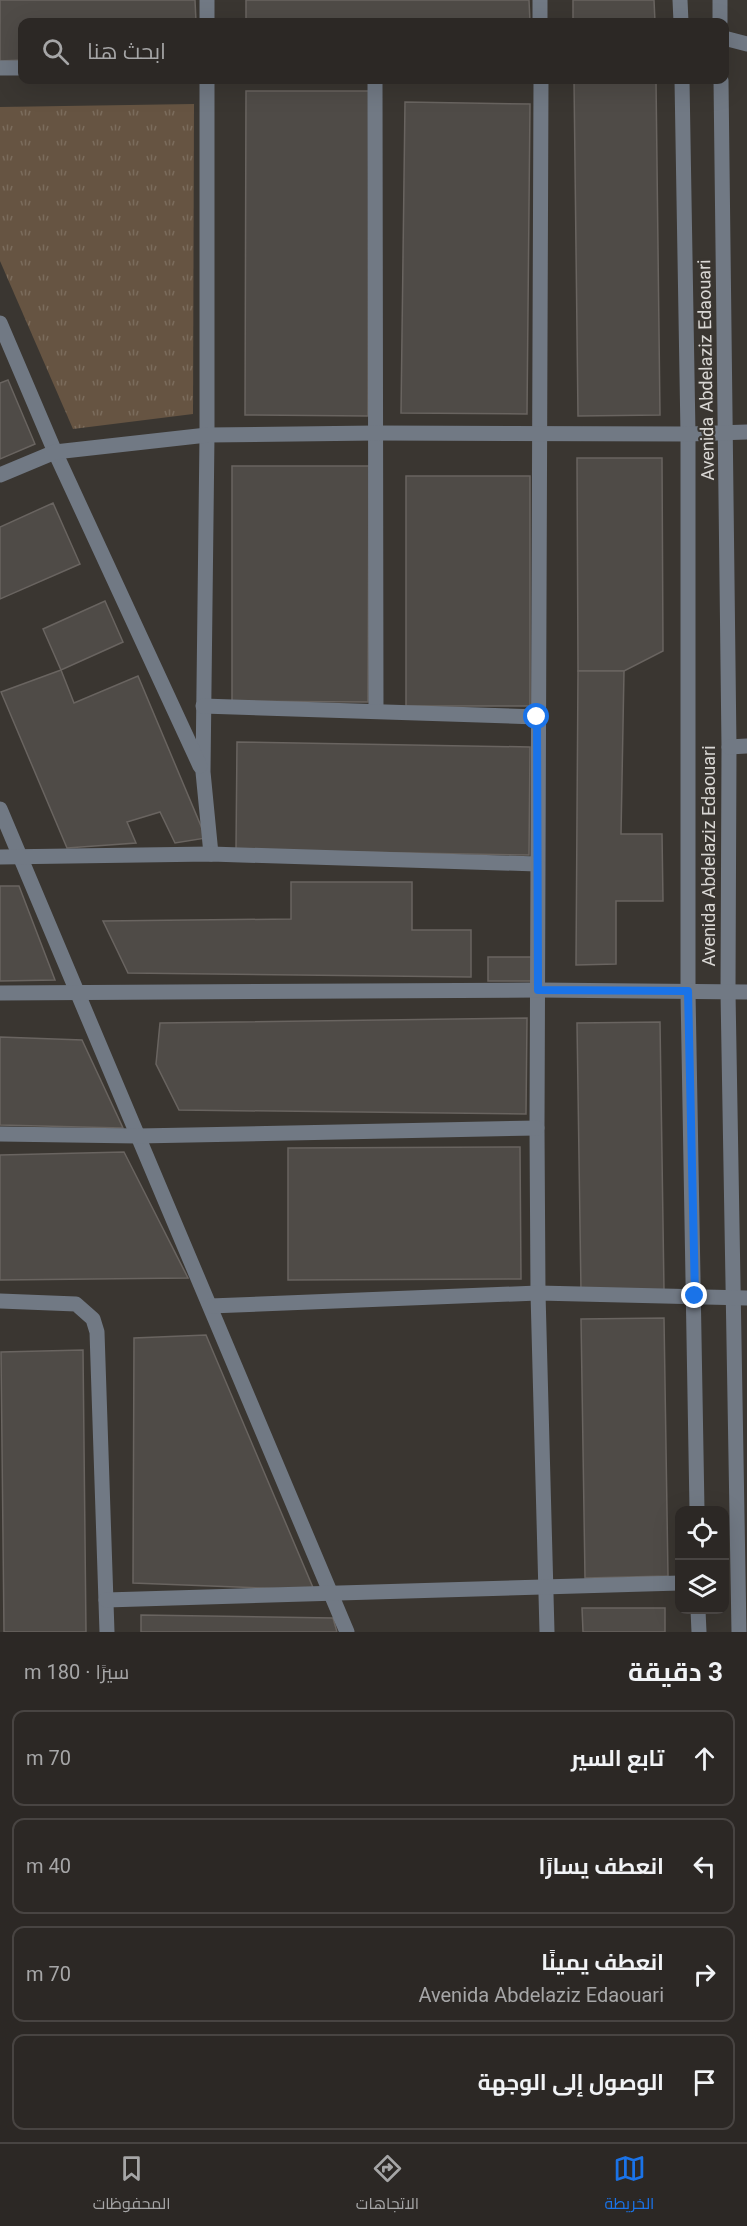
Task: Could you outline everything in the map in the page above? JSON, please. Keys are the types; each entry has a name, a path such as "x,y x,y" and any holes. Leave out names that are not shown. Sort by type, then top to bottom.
{"street":[{"path":"207,0 207,18"},
{"path":"540,0 540,18"},
{"path":"680,0 681,18"},
{"path":"720,0 720,18"},
{"path":"729,39 747,44"},
{"path":"0,68 18,68"},
{"path":"207,84 207,435 203,772 211,854"},
{"path":"375,84 375,710"},
{"path":"541,84 537,1128 538,1293 547,1632"},
{"name":"Avenida Abdelaziz Edaouari","path":"682,84 688,435 688,991 697,1506"},
{"name":"Avenida Abdelaziz Edaouari","path":"722,84 729,747 728,992 740,1298 742,1587 739,1632"},
{"path":"0,323 55,452 203,772"},
{"path":"0,475 55,452 207,435 538,433 688,435 747,432"},
{"path":"203,706 537,717"},
{"path":"729,747 747,747"},
{"path":"0,809 347,1632"},
{"path":"0,857 211,854 537,864"},
{"path":"0,993 538,990 747,992"},
{"path":"0,1134 138,1136 537,1128"},
{"path":"210,1306 538,1293 740,1298"},
{"path":"0,1301 75,1304 93,1319 97,1332 107,1632"},
{"path":"106,1600 675,1583"},
{"path":"699,1614 699,1632"}],"green space":[{"path":"194,104 193,414 73,429 0,261 0,107"}],"building":[{"path":"0,0 195,0 196,18 18,18 18,60 0,61"},
{"path":"246,0 529,0 530,18 246,18"},
{"path":"573,0 654,0 655,18 573,18"},
{"path":"574,84 656,84 660,415 578,416"},
{"path":"246,91 369,91 368,416 245,415"},
{"path":"405,102 530,104 527,414 401,413"},
{"path":"8,380 35,444 0,459 0,383"},
{"path":"577,458 662,458 663,651 624,671 578,671"},
{"path":"232,466 369,466 368,702 232,701"},
{"path":"406,476 530,476 530,706 406,706"},
{"path":"53,503 80,564 0,599 0,527"},
{"path":"105,601 123,642 61,670 43,629"},
{"path":"61,670 74,703 138,676 206,838 175,843 160,812 127,822 136,843 67,848 1,692"},
{"path":"578,671 624,671 621,834 662,834 663,901 616,901 616,964 576,965"},
{"path":"237,742 530,747 529,855 236,850"},
{"path":"291,882 412,882 412,930 471,930 471,977 128,973 103,921 291,919"},
{"path":"0,886 19,886 55,980 0,981"},
{"path":"488,957 537,957 537,981 488,981"},
{"path":"527,1018 526,1114 179,1110 156,1064 160,1023"},
{"path":"660,1022 664,1291 581,1292 577,1023"},
{"path":"0,1037 82,1040 123,1128 0,1125"},
{"path":"520,1147 521,1279 288,1280 288,1148"},
{"path":"124,1152 188,1278 0,1280 0,1155"},
{"path":"664,1318 668,1576 585,1578 581,1319"},
{"path":"206,1335 314,1590 133,1583 134,1338"},
{"path":"83,1350 86,1632 4,1632 1,1352"},
{"path":"582,1608 665,1608 665,1632 583,1632"},
{"path":"141,1615 333,1618 337,1632 141,1632"}],"route":[{"path":"537,717 538,990 688,991 695,1296"}]}
